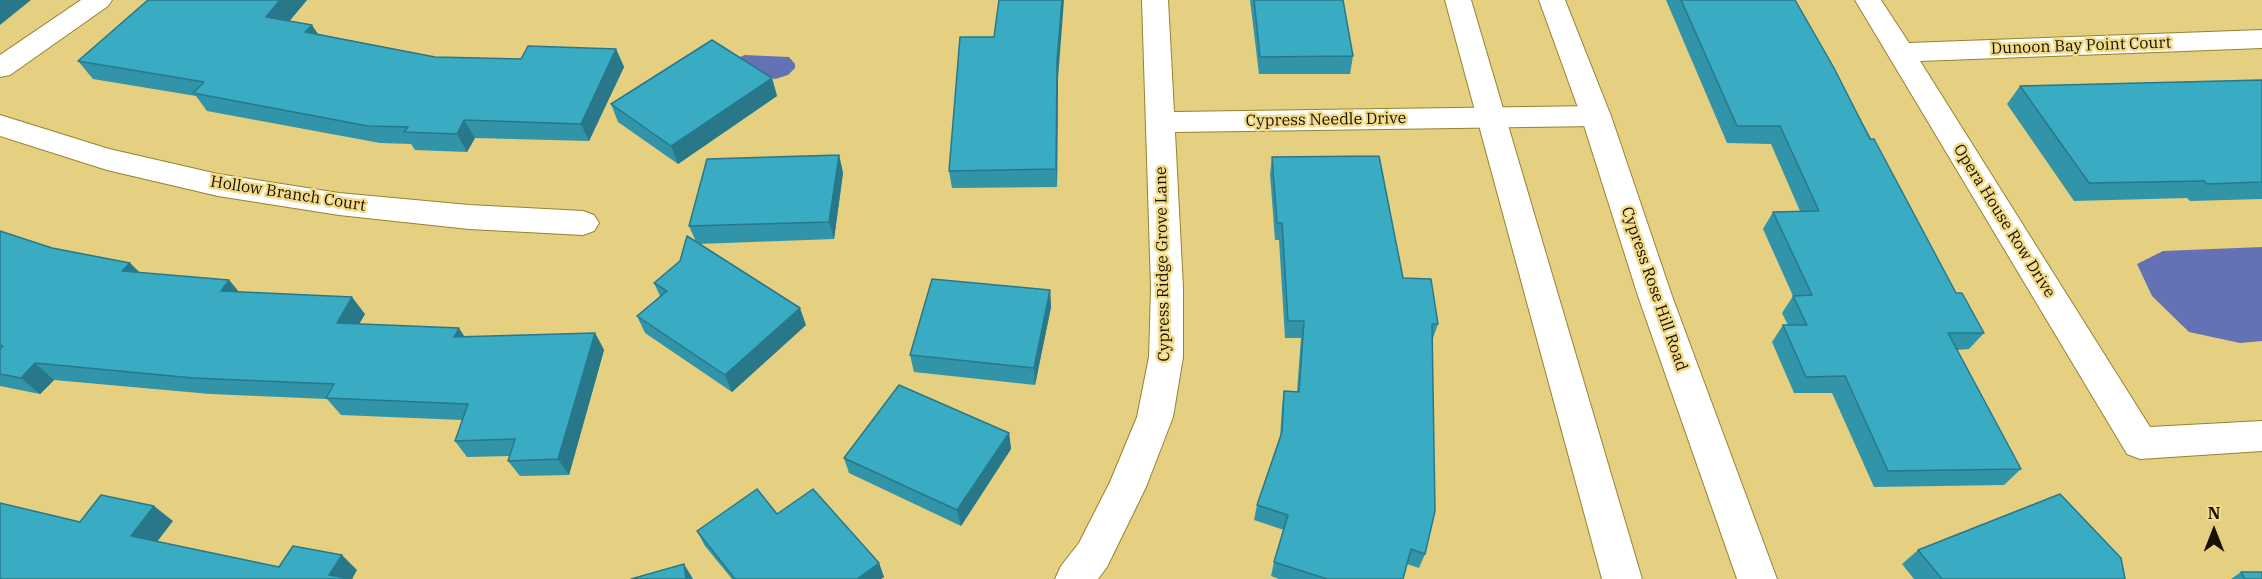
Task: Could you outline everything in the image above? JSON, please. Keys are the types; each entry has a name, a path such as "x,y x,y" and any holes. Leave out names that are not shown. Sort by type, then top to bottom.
{"street":[{"path":"0,68 99,0"},
{"name":"Cypress Ridge Grove Lane","path":"1075,579 1093,555 1127,487 1157,407 1166,357 1167,288 1155,0"},
{"path":"1458,0 1622,579"},
{"name":"Cypress Rose Hill Road","path":"1552,0 1596,116 1655,296 1757,579"},
{"name":"Opera House Row Drive","path":"1868,0 2140,442 2262,436"},
{"name":"Dunoon Bay Point Court","path":"1900,53 2262,39"},
{"name":"Cypress Needle Drive","path":"1161,122 1596,116"},
{"name":"Hollow Branch Court","path":"0,125 107,159 218,185 339,204 469,217 583,223"}],"water":[{"path":"745,55 789,57 795,64 795,68 788,75 775,79 736,63 740,57"},
{"path":"2262,247 2262,341 2240,343 2189,332 2152,296 2137,264 2163,251"}],"building":[{"path":"148,0 280,0 266,17 312,25 305,32 435,57 521,59 528,46 616,49 581,124 464,120 457,134 404,132 408,127 368,126 193,93 204,82 78,61"},
{"path":"999,0 1062,0 1057,61 1056,169 949,171 960,37 994,37"},
{"path":"1254,0 1343,0 1353,56 1260,57"},
{"path":"1681,0 1795,0 1834,68 1870,139 1874,139 1956,293 1962,293 1984,333 1948,333 2021,469 1888,471 1845,376 1806,377 1783,325 1807,325 1793,296 1812,295 1773,212 1819,211 1780,126 1737,126"},
{"path":"712,40 772,78 671,146 611,104"},
{"path":"2262,80 2262,182 2207,184 2204,181 2089,183 2020,86"},
{"path":"839,155 829,222 689,226 707,159"},
{"path":"1379,156 1403,278 1431,279 1438,324 1432,324 1435,511 1425,554 1411,549 1403,579 1327,579 1274,562 1288,515 1257,505 1282,432 1284,391 1299,392 1304,321 1288,321 1282,223 1277,223 1272,157"},
{"path":"0,231 52,248 130,263 122,271 229,280 221,291 352,297 337,323 459,328 454,337 595,333 558,459 508,461 515,439 455,441 468,404 326,398 334,384 193,378 35,363 21,378 0,374 0,349 3,346 0,345"},
{"path":"687,236 800,308 725,375 637,316 667,291 654,283 680,261"},
{"path":"932,279 1050,290 1034,368 910,355"},
{"path":"899,385 1009,433 957,510 844,458"},
{"path":"757,489 777,514 813,489 879,563 857,579 735,579 697,531"},
{"path":"2060,494 2121,558 2125,579 1942,579 1918,550"},
{"path":"101,495 154,506 131,536 279,567 293,546 342,555 329,575 352,579 0,579 0,503 80,522"},
{"path":"684,564 686,579 631,579"},
{"path":"2241,572 2262,572 2262,579 2245,579"}]}
